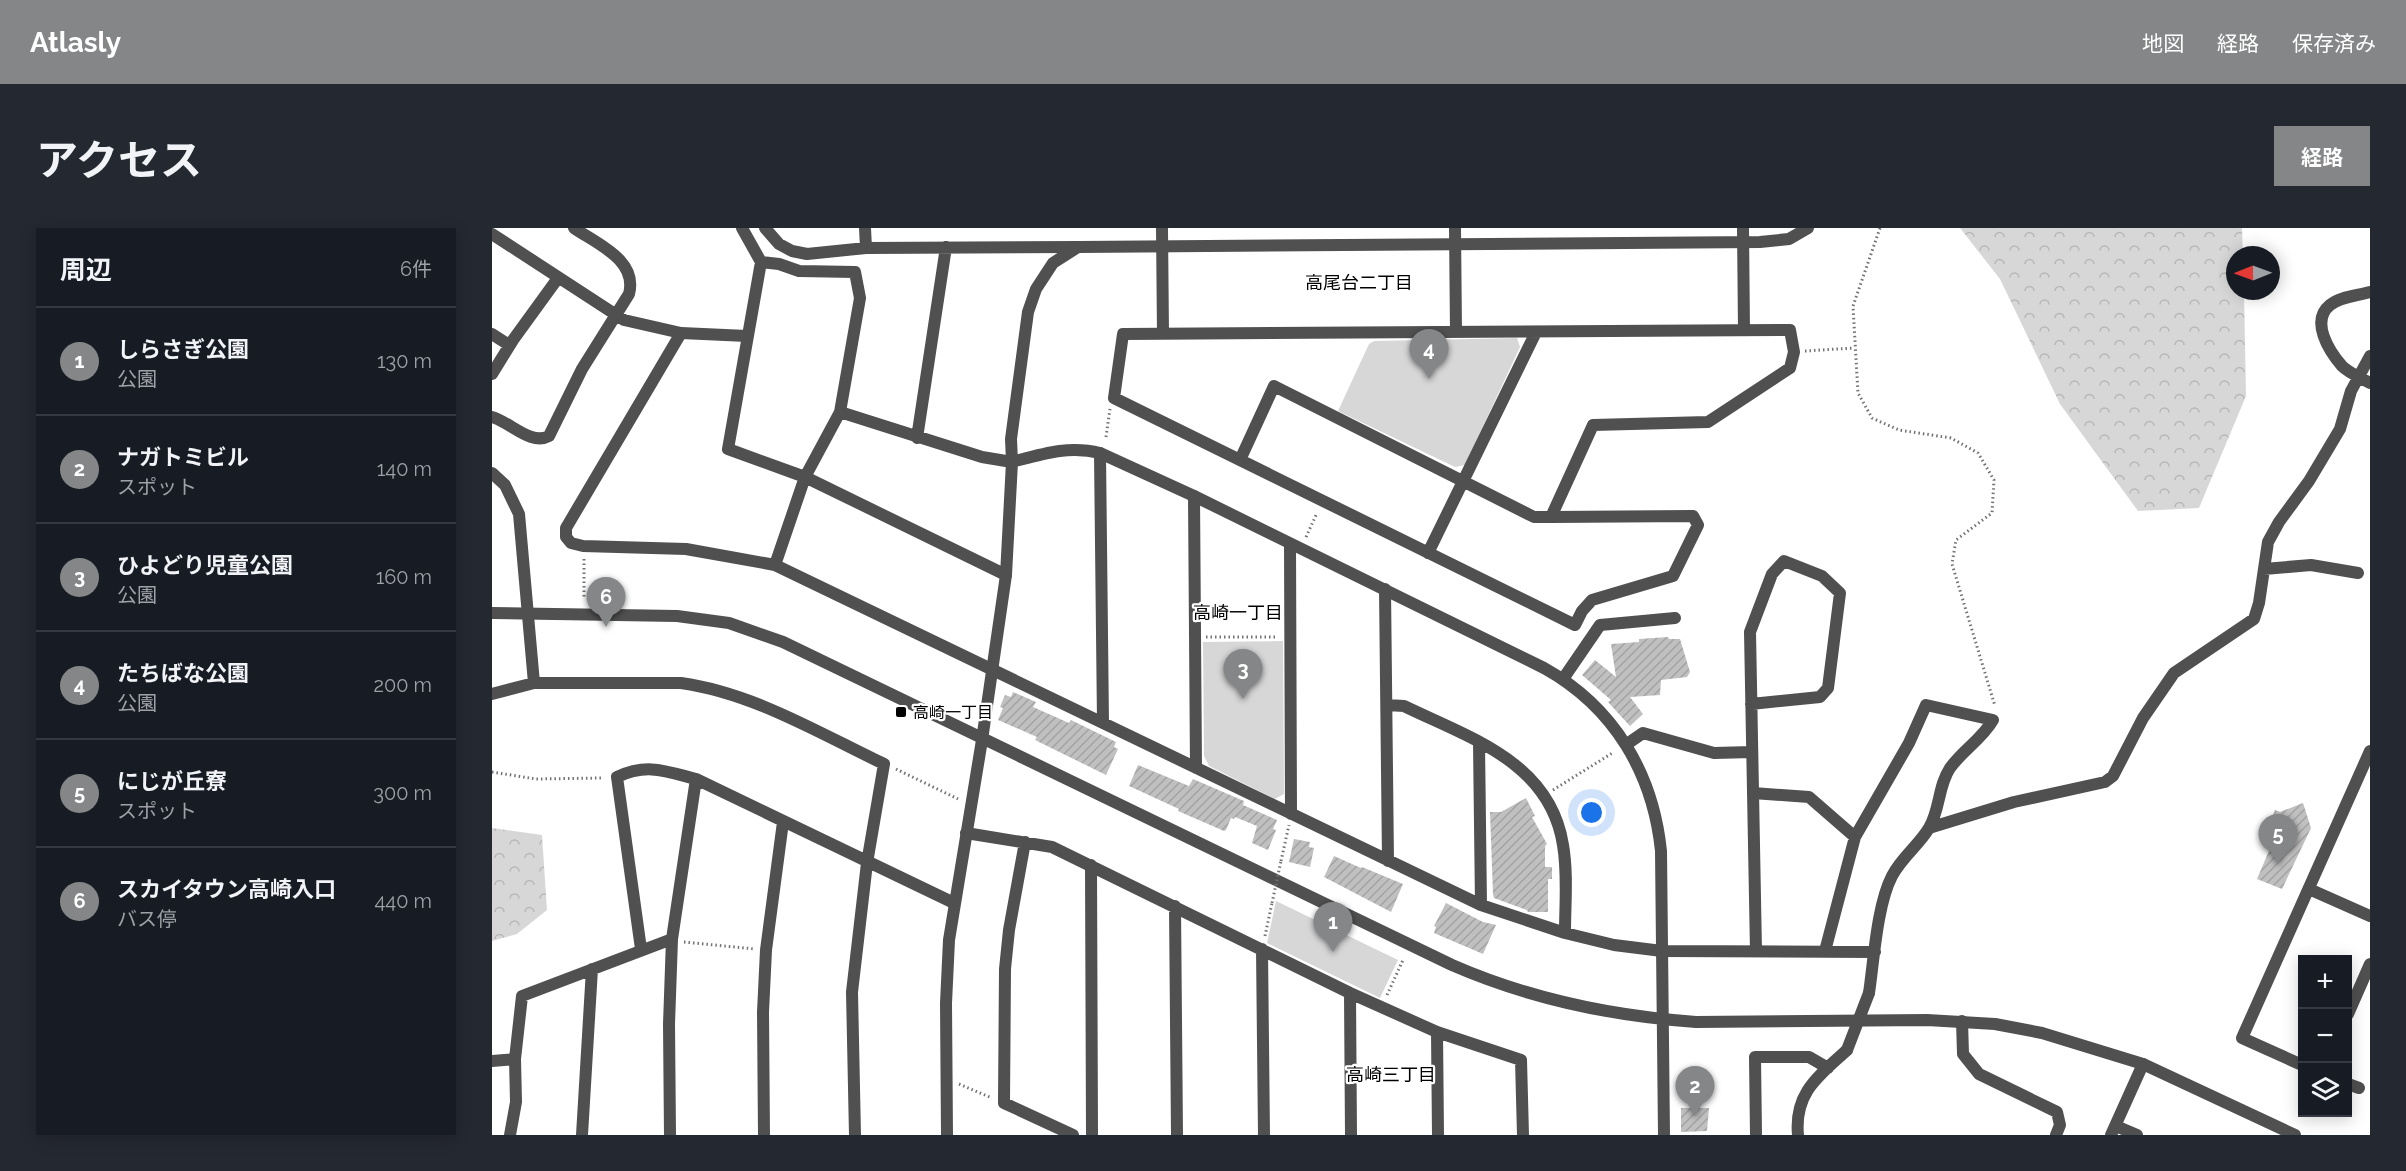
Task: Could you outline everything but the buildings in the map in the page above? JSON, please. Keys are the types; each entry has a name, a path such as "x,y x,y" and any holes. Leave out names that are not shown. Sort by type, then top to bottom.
{"street":[{"path":"492,417 533,438 549,436 582,369 629,294 631,280 622,261 574,228"},
{"path":"742,228 760,262 728,449 806,477 1006,575"},
{"path":"765,228 779,243 807,254 866,248 1743,242 1789,239 1808,228"},
{"path":"866,228 866,248"},
{"path":"1162,228 1163,334"},
{"path":"1455,228 1456,332"},
{"path":"1743,228 1744,330"},
{"path":"492,234 615,316 633,323 681,333 747,336"},
{"path":"946,1135 946,1003 949,940 1006,575 1012,462 1011,439 1028,312 1036,289 1053,263 1078,247"},
{"path":"917,438 946,248"},
{"path":"760,262 779,264 798,271 855,272 860,298 840,412 806,477 775,565"},
{"path":"492,374 509,345 558,278"},
{"path":"2370,292 2337,301 2324,312 2321,320 2328,345 2343,367 2370,382"},
{"path":"1240,460 1274,386 1534,517 1551,517 1693,516 1698,525 1673,576 1592,600 1582,611 1575,625 1114,398 1123,334 1790,330 1794,352 1790,368 1708,422 1593,425 1551,517"},
{"path":"1428,553 1536,332"},
{"path":"681,333 566,528 568,540 583,546 686,549 775,565 1481,905 1565,933 1614,945 1662,951 1875,952"},
{"path":"492,334 509,345"},
{"path":"1929,828 2014,802 2105,782 2113,776 2143,718 2174,673 2254,619 2259,603 2268,542 2340,429 2357,376 2370,356"},
{"path":"840,412 982,457 1012,462 1062,449 1081,449 1100,453 1194,496 1563,679 1593,703 1627,744 1650,794 1658,826 1664,1135"},
{"path":"1100,453 1102,723"},
{"path":"492,473 505,485 519,514 534,683"},
{"path":"1194,496 1196,768"},
{"path":"1290,544 1291,814"},
{"path":"1751,704 1820,697 1828,688 1840,593 1822,576 1784,561 1772,574 1750,632 1751,704 1756,951"},
{"path":"2264,569 2311,565 2358,573"},
{"path":"1385,590 1388,861"},
{"path":"492,613 677,616 729,623 783,642 820,658 982,740 1484,979 1550,1000 1605,1012 1663,1020 1696,1022 1962,1021 2042,1033 2143,1064 2295,1135"},
{"path":"1563,679 1600,625 1675,618"},
{"path":"492,694 534,683 681,683 711,688 754,703 884,764 867,863 852,992 855,1135"},
{"path":"1387,705 1404,706 1479,742 1517,764 1533,780 1557,819 1563,843 1566,864 1565,933"},
{"path":"1798,1135 1798,1108 1804,1094 1847,1050 1869,993 1884,900 1892,876 1903,857 1929,828 1944,780 1951,767 1985,734 1993,720 1926,705 1909,743 1855,837 1825,951"},
{"path":"1627,744 1643,733 1714,753 1752,752"},
{"path":"1479,742 1481,905"},
{"path":"2298,1063 2242,1038 2370,751"},
{"path":"641,949 617,777 631,770 645,768 696,779 954,903"},
{"path":"670,1135 669,1024 676,940 696,779"},
{"path":"1753,793 1809,797 1855,837"},
{"path":"764,1135 763,1012 766,950 783,822"},
{"path":"966,833 1052,847 1350,993 1437,1032 1521,1060 1522,1135"},
{"path":"1025,842 1009,930 1005,969 1004,1103 1073,1135"},
{"path":"1091,865 1092,1135"},
{"path":"2309,889 2370,916"},
{"path":"1174,906 1178,1135"},
{"path":"510,1135 516,1101 515,1059 522,996 641,949 676,940"},
{"path":"1262,950 1264,1135"},
{"path":"2350,1009 2370,964"},
{"path":"582,1135 592,969"},
{"path":"1350,993 1351,1135"},
{"path":"1962,1021 1963,1054 1979,1074 2057,1112 2060,1125 2056,1135"},
{"path":"1437,1032 1438,1135"},
{"path":"1756,1135 1755,1057 1809,1057 1828,1068"},
{"path":"492,1061 515,1059"},
{"path":"2137,1135 2114,1130 2143,1064"}],"path":[{"path":"1880,228 1853,306 1858,393 1872,418 1899,430 1951,438 1978,453 1994,480 1992,513 1956,540 1952,564 1996,708 1993,720"},
{"path":"1794,352 1854,348"},
{"path":"1106,437 1109,412"},
{"path":"1305,539 1323,501"},
{"path":"583,546 584,599"},
{"path":"1195,637 1291,636"},
{"path":"1544,796 1627,744"},
{"path":"884,764 959,799"},
{"path":"492,772 536,779 617,777"},
{"path":"1262,950 1291,814"},
{"path":"676,940 766,950"},
{"path":"1382,1007 1403,960"},
{"path":"958,1083 1004,1103"}],"green space":[{"path":"1960,228 2242,228 2243,246 2226,246 2226,300 2244,300 2246,396 2199,508 2138,511 2060,404 2000,279"},
{"path":"1517,338 1520,347 1465,465 1455,467 1338,411 1369,344 1374,341"},
{"path":"1283,641 1284,794 1275,799 1209,766 1204,756 1203,642"},
{"path":"492,828 542,835 547,910 517,934 492,941"},
{"path":"1276,901 1398,960 1380,998 1267,943"}],"place":[{"name":"たちばな公園","path":"1429,379"},
{"name":"スカイタウン高崎入口","path":"606,627"},
{"name":"ひよどり児童公園","path":"1243,699"},
{"name":"高崎一丁目","path":"901,712"},
{"name":"にじが丘寮","path":"2278,864"},
{"name":"しらさぎ公園","path":"1333,952"},
{"name":"ナガトミビル","path":"1695,1116"}],"district":[{"name":"高尾台二丁目","path":"1359,283"},
{"name":"高崎一丁目","path":"1238,613"},
{"name":"高崎三丁目","path":"1391,1075"}]}
